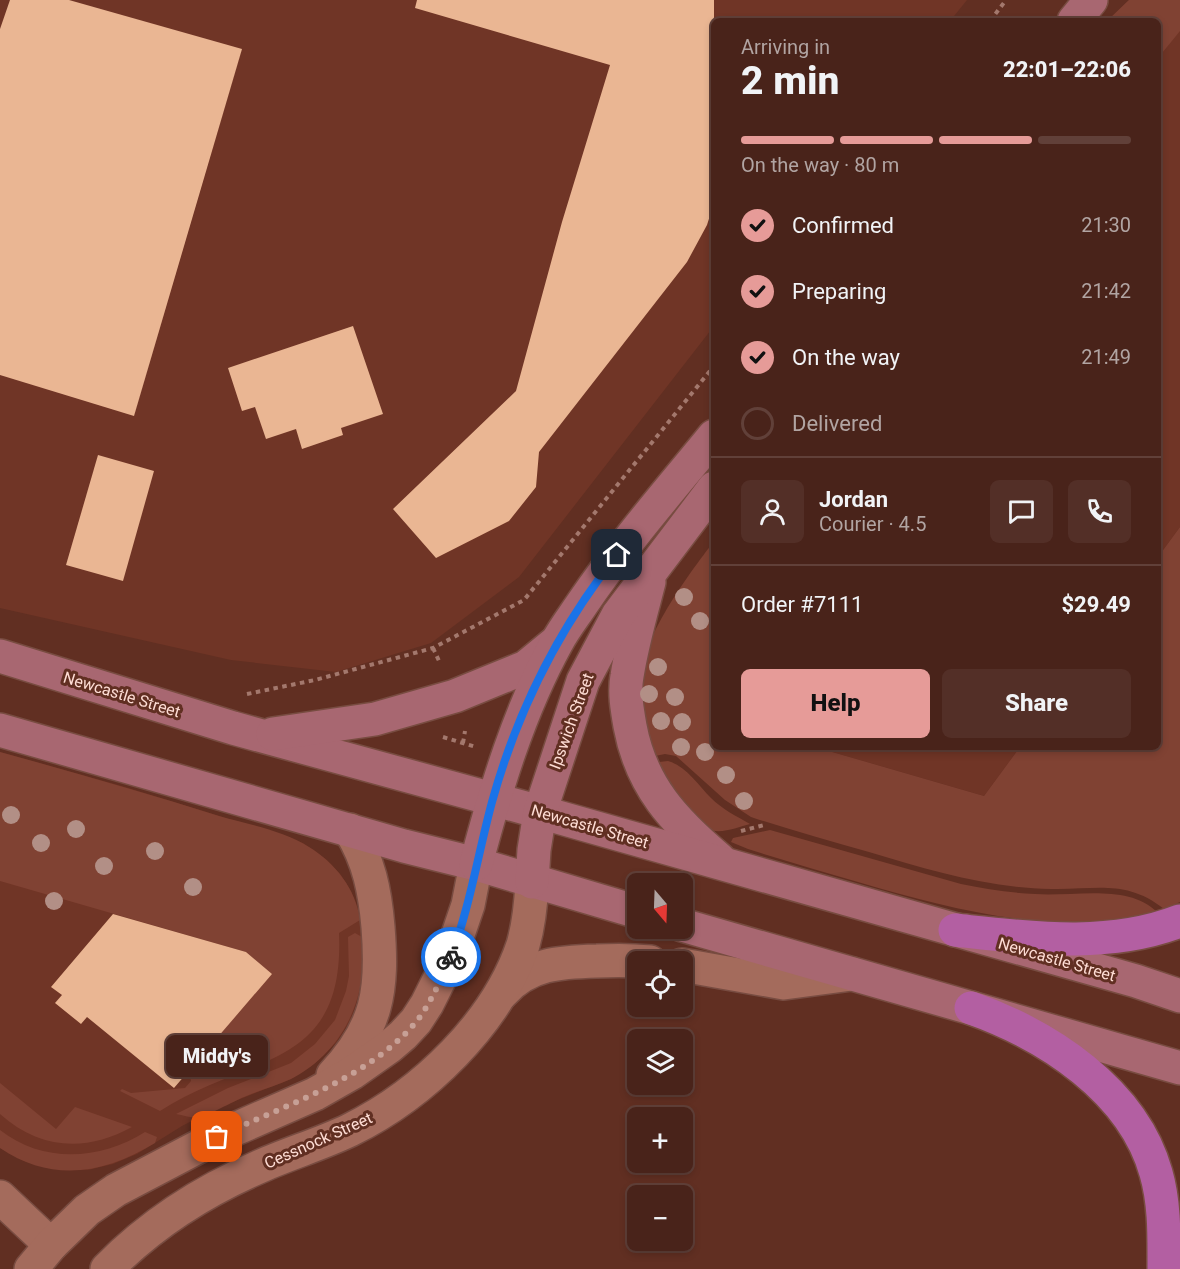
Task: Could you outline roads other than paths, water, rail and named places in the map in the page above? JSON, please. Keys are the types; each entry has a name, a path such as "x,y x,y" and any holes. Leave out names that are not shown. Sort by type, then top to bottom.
{"highway":[{"path":"955,930 1010,936 1083,939 1140,933 1180,921"},
{"path":"971,1008 1004,1020 1052,1047 1075,1064 1120,1105 1143,1140 1157,1176 1164,1232 1164,1269"},
{"path":"1174,1269 1180,1244"}],"main road":[{"path":"1076,18 1091,0"},
{"path":"476,864 493,799 514,739 531,696 558,641 604,572 711,440"},
{"name":"Ipswich Street","path":"532,882 540,812 583,681 618,615 711,492"},
{"path":"651,572 627,676 627,710 633,743 640,765 659,798 687,831 728,866"},
{"path":"259,735 375,719 456,696 526,667 558,641"},
{"name":"Newcastle Street","path":"0,656 259,735 540,812 1136,981 1180,996"},
{"path":"0,730 627,909"},
{"path":"693,928 1180,1068"}],"street":[{"path":"315,1094 340,1068 364,1034 377,1000 380,983 380,948 372,878 359,844 350,830"},
{"path":"0,1197 41,1257 87,1210 116,1190 217,1137 315,1094 352,1073 389,1047 416,1021 438,985 468,905 476,864"},
{"name":"Cessnock Street","path":"107,1269 144,1237 208,1193 262,1165 350,1130 379,1113 441,1066 480,1024 494,1005 511,973 528,925 532,882"},
{"path":"494,1005 517,978 550,964 627,960"},
{"path":"693,967 784,983 852,974"}],"place":[{"name":"Middy's","path":"217,1137"}]}
